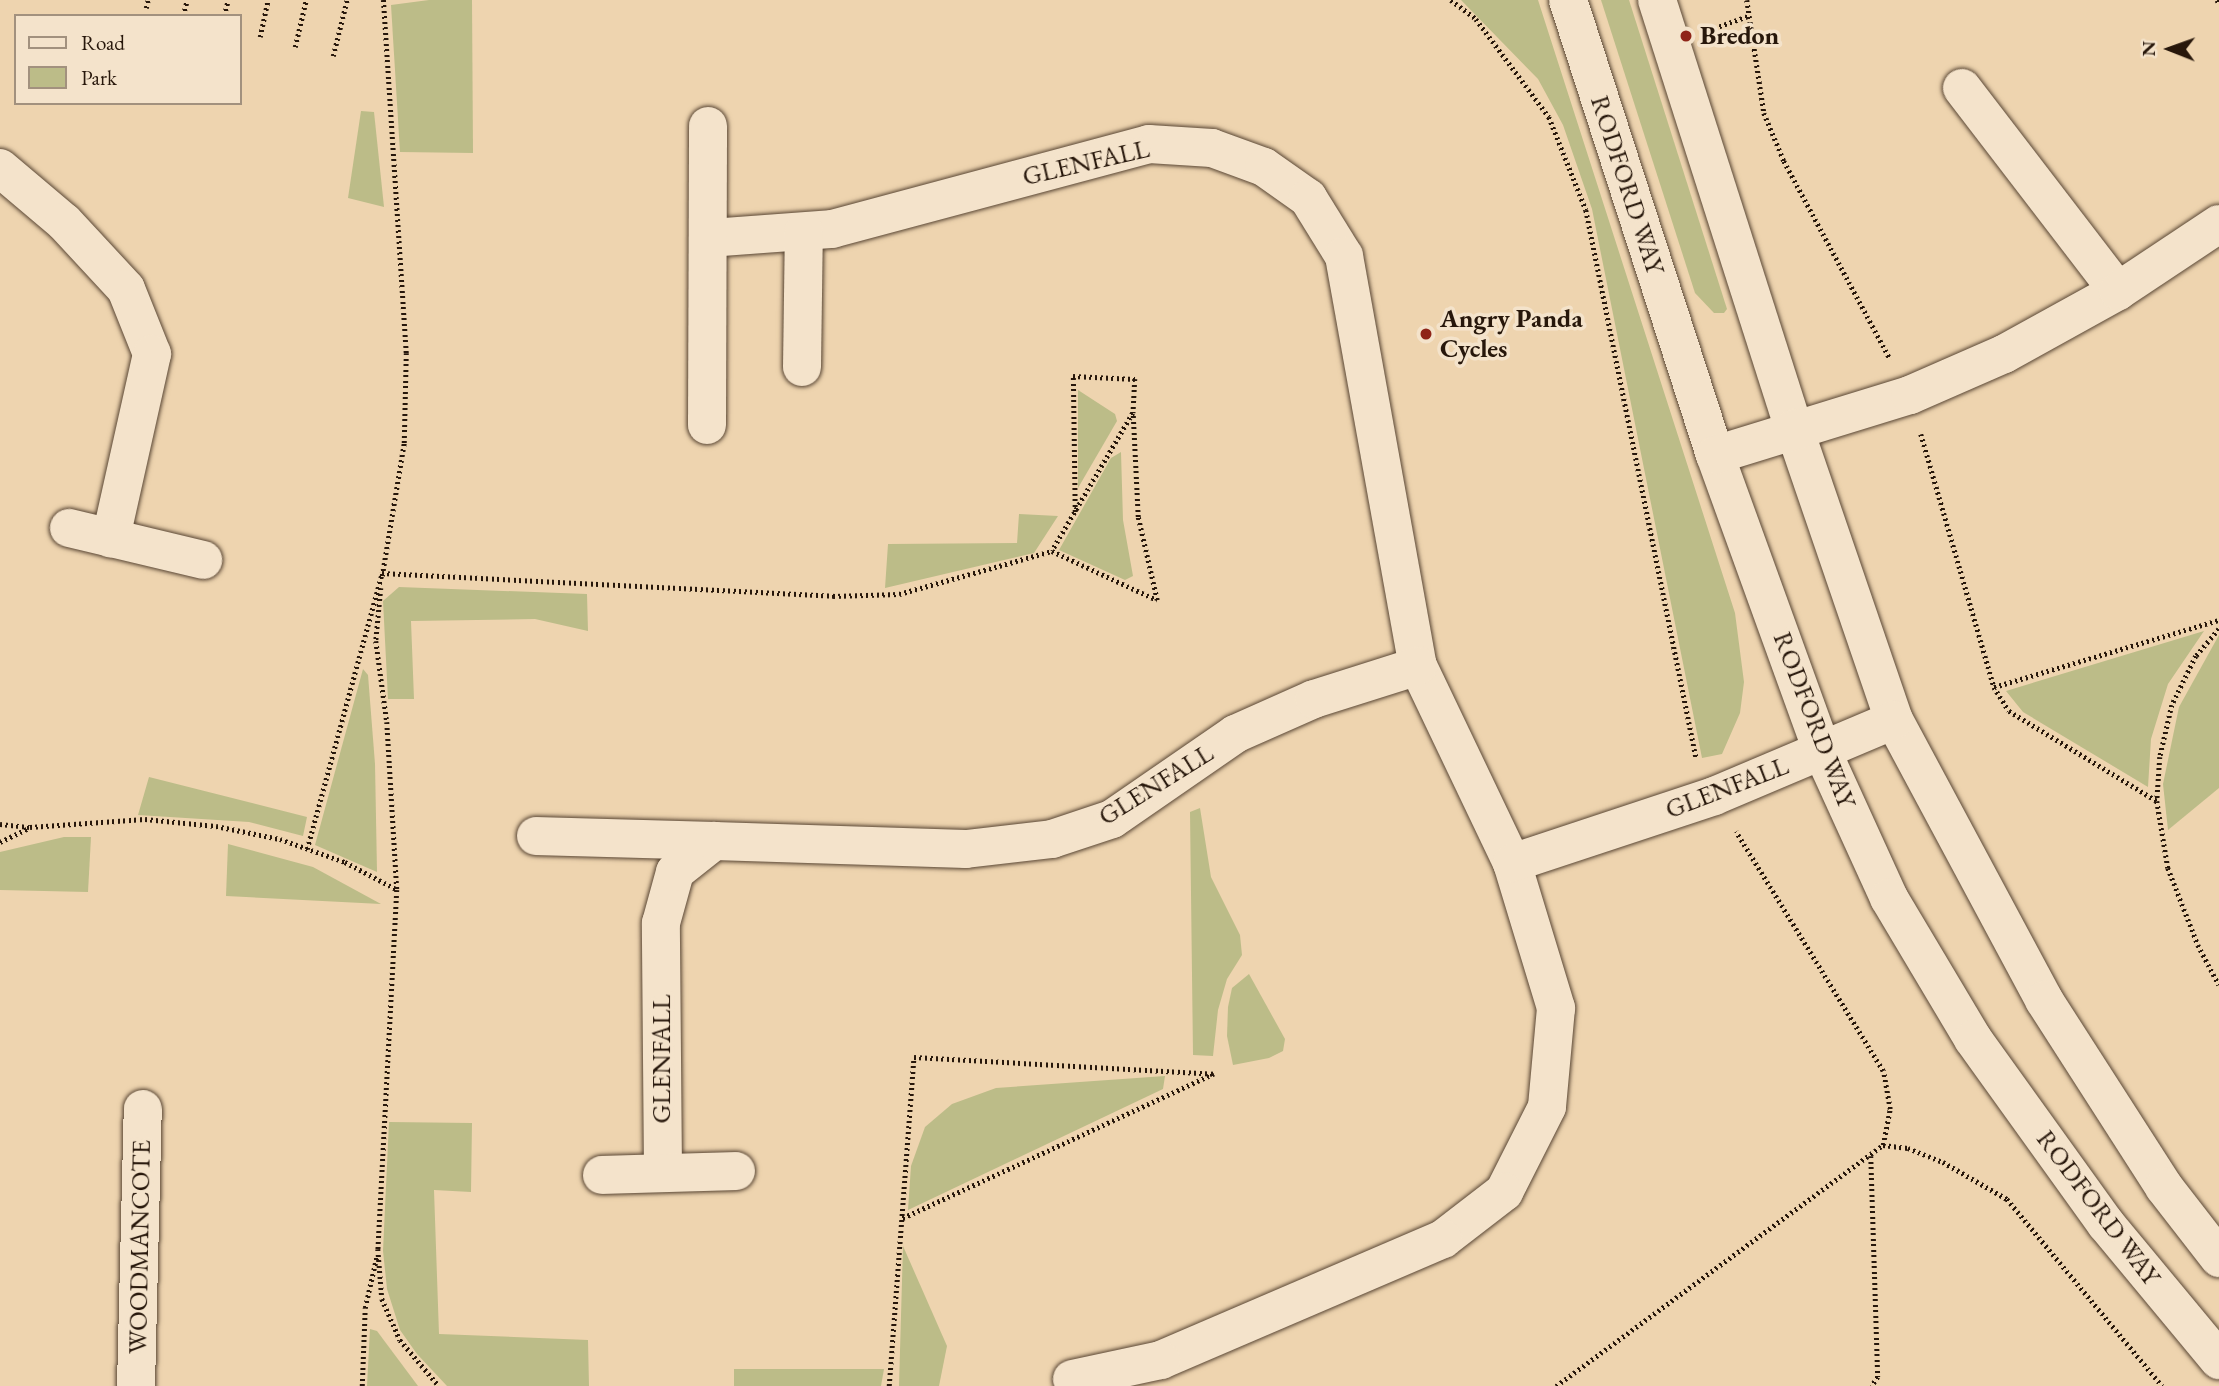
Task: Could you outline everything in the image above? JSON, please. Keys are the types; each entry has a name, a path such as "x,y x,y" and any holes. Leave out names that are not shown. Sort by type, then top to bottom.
{"street":[{"name":"RODFORD WAY","path":"1567,0 1715,455 1822,751 1889,898 1973,1039 2106,1224 2219,1360"},
{"path":"1657,0 1794,428 1894,720 2044,1000 2164,1187 2219,1258"},
{"path":"1962,88 2118,291"},
{"path":"707,425 710,238 708,126"},
{"name":"GLENFALL","path":"710,238 832,229 1149,144 1212,148 1264,167 1308,198 1344,256 1418,666 1512,863 1556,1007 1547,1107 1504,1192 1443,1240 1159,1373 1072,1379"},
{"path":"0,168 64,222 126,289 152,354 111,538"},
{"path":"1715,455 1794,428 1910,395 2004,354 2118,291 2219,224"},
{"path":"802,367 804,232"},
{"path":"69,528 204,560"},
{"name":"GLENFALL","path":"536,836 966,849 1052,839 1112,819 1235,734 1314,699 1418,666"},
{"name":"GLENFALL","path":"1512,863 1714,796 1894,720"},
{"name":"GLENFALL","path":"663,1172 661,923 675,872 714,841"},
{"name":"WOODMANCOTE","path":"136,1386 143,1109"},
{"path":"602,1175 736,1171"}],"path":[{"path":"146,8 148,0"},
{"path":"260,37 268,0"},
{"path":"296,47 306,0"},
{"path":"333,56 347,0"},
{"path":"383,0 406,353 404,443 382,573 376,641 387,722 397,890 378,1249 383,1299 396,1329 439,1386"},
{"path":"1451,0 1476,19 1549,117 1586,210 1697,761 1714,796 1883,1072 1890,1109 1883,1145 1871,1156 1556,1386"},
{"path":"1747,0 1764,113 1784,160 1910,395 1994,687 2009,711 2157,801"},
{"path":"382,573 833,596 899,594 1052,551 1157,600 1138,517 1133,413 1136,380 1073,376 1075,512"},
{"path":"1052,551 1133,413"},
{"path":"307,849 382,573"},
{"path":"1994,687 2219,620"},
{"path":"2219,629 2196,656 2172,705 2160,757 2157,801 2168,868 2198,945 2219,985"},
{"path":"0,824 30,827 145,819 216,826 307,849 397,890"},
{"path":"0,842 30,827"},
{"path":"889,1386 914,1057 1214,1074 902,1219"},
{"path":"1883,1145 1908,1148 1943,1162 2007,1199 2162,1386"},
{"path":"1871,1156 1878,1377 1872,1386"},
{"path":"362,1386 365,1308 378,1249"}],"green space":[{"path":"429,0 472,0 473,153 400,152 391,5"},
{"path":"1461,0 1538,0 1735,613 1744,682 1740,713 1722,754 1702,758 1592,209 1563,125 1538,79"},
{"path":"1601,0 1629,0 1727,309 1724,313 1714,313 1695,293"},
{"path":"361,111 374,112 384,207 348,198"},
{"path":"1078,390 1115,414 1117,421 1078,488"},
{"path":"1121,452 1123,520 1133,576 1125,580 1059,550 1111,458"},
{"path":"1019,514 1058,516 1034,553 885,588 888,544 1017,543"},
{"path":"399,587 587,594 588,631 535,619 411,621 414,699 388,699 383,601"},
{"path":"2204,631 2168,684 2151,739 2148,787 2023,712 2006,691"},
{"path":"2219,635 2219,788 2168,830 2163,784 2179,707"},
{"path":"363,669 368,675 375,764 377,872 315,845"},
{"path":"149,777 307,817 303,836 249,822 138,815"},
{"path":"1200,808 1211,877 1240,935 1242,955 1227,979 1218,1010 1213,1056 1193,1055 1190,812"},
{"path":"64,837 91,837 88,892 0,890 0,852"},
{"path":"228,844 313,867 381,904 226,896"},
{"path":"1249,974 1285,1039 1283,1051 1269,1058 1233,1065 1227,1036 1228,1007 1232,988"},
{"path":"1165,1076 1163,1089 908,1210 911,1166 925,1127 952,1104 996,1088"},
{"path":"389,1122 472,1123 471,1192 434,1190 439,1334 588,1340 589,1386 447,1386 417,1354 400,1330 387,1289 383,1251"},
{"path":"903,1246 947,1346 939,1386 899,1386"},
{"path":"370,1329 377,1331 418,1386 367,1386"},
{"path":"734,1369 884,1369 881,1386 734,1386"}],"place":[{"name":"Bredon","path":"1686,36"},
{"name":"Angry Panda Cycles","path":"1426,334"}]}
